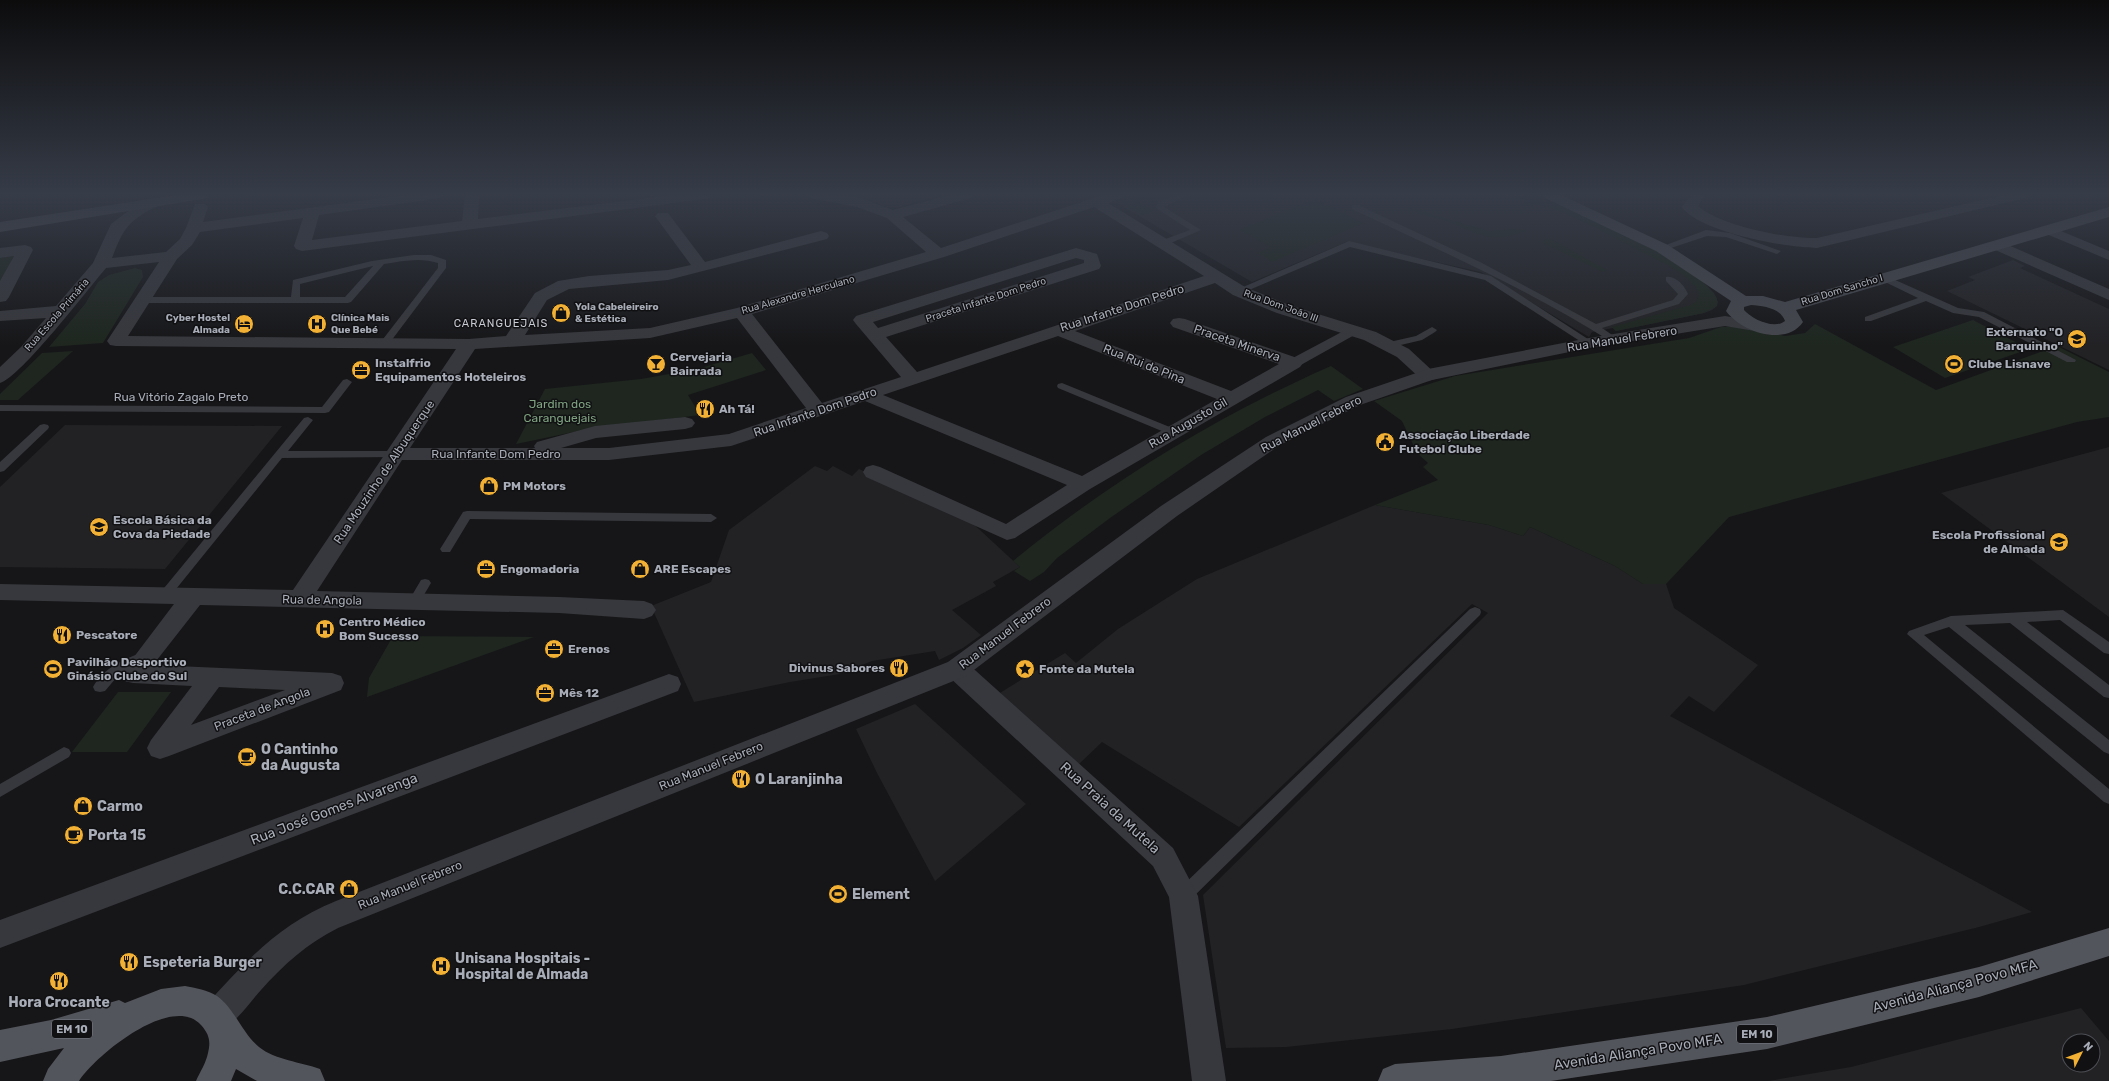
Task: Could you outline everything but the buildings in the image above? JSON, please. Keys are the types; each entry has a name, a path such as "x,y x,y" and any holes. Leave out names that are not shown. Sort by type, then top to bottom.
{"main road":[{"path":"1657,245 1743,301 1760,301 1783,308 1793,318 1794,322 1791,326 1779,329 1761,327 1738,316 1735,307 1743,301"},
{"name":"Rua Dom Sancho I","path":"1783,308 1999,246"},
{"name":"Avenida Aliança Povo MFA","path":"1395,1081 1501,1072 1767,1033 1979,982 2109,942"},
{"name":"EM 10","path":"0,1046 52,1036 166,1003 187,1002 205,1006 221,1023 248,1059 270,1070 308,1081"},
{"name":"EM 10","path":"60,1081 77,1057 97,1037 120,1021 143,1010"},
{"path":"214,1081 226,1048 221,1023"}],"street":[{"name":"Rua Escola Primária","path":"0,377 27,351 63,311 101,264 109,245"},
{"path":"144,300 171,256 182,245"},
{"path":"685,245 701,268"},
{"path":"512,341 540,297 564,285 589,281 668,275 701,268 786,245"},
{"path":"928,245 938,254"},
{"name":"Rua Alexandre Herculano","path":"144,300 116,342 469,344 650,333 741,312 964,245"},
{"name":"Rua Dom João III","path":"1167,245 1239,290 1283,309 1353,330 1388,345 1403,353 1428,375"},
{"path":"2085,245 2109,256"},
{"path":"1999,246 2109,295"},
{"path":"0,253 25,250 0,297"},
{"name":"Praceta Infante Dom Pedro","path":"874,335 1093,266 1092,257 1076,253 862,320 874,335 913,379"},
{"path":"101,264 171,256"},
{"name":"Rua Infante Dom Pedro","path":"396,454 609,454 731,440 1218,277"},
{"path":"0,316 63,311"},
{"path":"741,312 818,411"},
{"name":"Rua Manuel Febrero","path":"221,1023 261,966 280,949 310,928 346,911 957,669 1169,511 1274,441 1353,401 1428,375 1592,335 1613,340 1724,321 1761,327"},
{"name":"Praceta Minerva","path":"1179,323 1294,363"},
{"name":"Rua Rui de Pina","path":"1058,330 1231,398"},
{"path":"1294,363 1353,330"},
{"name":"Rua Mouzinho de Albuquerque","path":"299,600 469,344"},
{"name":"Rua Augusto Gil","path":"873,472 1007,533 1083,484 1294,363"},
{"path":"866,395 1083,484"},
{"path":"514,454 595,432 685,423"},
{"name":"Rua de Angola","path":"0,592 299,600 420,593 559,605 644,610"},
{"name":"Praceta de Angola","path":"193,597 133,674 332,683 160,748 212,678"},
{"name":"Rua Praia da Mutela","path":"957,669 1163,857 1183,896 1209,1081"},
{"name":"Rua José Gomes Alvarenga","path":"0,934 668,684"}],"lane":[{"path":"1239,290 1346,245"},
{"path":"1355,245 1488,278 1592,335"},
{"path":"1437,245 1477,264 1592,335"},
{"path":"1662,248 1669,245"},
{"path":"1761,245 1778,251"},
{"path":"295,300 296,282 402,258 428,256 437,258 443,262 442,268 385,344"},
{"path":"144,300 348,300 380,263"},
{"path":"1884,278 1956,311 1981,314 2070,360"},
{"path":"1592,335 1676,302 1683,294 1681,289 1670,279"},
{"path":"1868,319 1926,298"},
{"path":"1388,345 1419,338 1432,330"},
{"name":"Rua Vitório Zagalo Preto","path":"0,408 324,410 347,382"},
{"path":"1062,386 1173,432"},
{"path":"164,596 308,420"},
{"path":"0,468 44,427"},
{"path":"280,455 396,454"},
{"path":"446,549 467,515 712,518"},
{"path":"1183,896 1476,612"},
{"path":"2109,649 2063,615 1951,621 1914,634 2109,798"},
{"path":"2013,618 2109,693"},
{"path":"1951,621 2109,748"},
{"path":"100,687 111,674 150,653"},
{"path":"0,791 64,753"}],"shaded area":[{"path":"1190,245 1338,245 1252,282"},
{"path":"1362,245 1641,245 1661,255 1704,283 1714,293 1718,302 1717,306 1712,310 1704,313 1616,331 1613,328 1592,332 1589,337 1481,272"},
{"name":"Externato \"O Barquinho\"","path":"2013,260 2025,266 2020,268 2109,309 2109,370 1947,291 1975,280 1968,277"},
{"name":"Escola Básica da Cova da Piedade","path":"65,425 282,426 165,569 0,567 0,487"},
{"name":"Escola Profissional de Almada","path":"2109,447 2109,617 1941,493 1959,488"},
{"path":"815,466 827,471 833,466 852,476 859,469 967,518 1020,567 993,582 996,586 952,610 981,635 963,648 939,660 935,651 872,661 840,674 790,682 694,702 651,606 711,582 729,530"},
{"path":"1375,505 1489,525 1523,536 1530,527 1615,566 1643,584 1666,584 1674,608 1758,665 1714,712 1689,696 1670,716 2032,912 1979,927 1744,985 1452,1029 1286,1047 1226,1048 1203,895 1488,613 1472,604 1239,827 1102,742 1078,765 995,696 1065,653 1076,663 1118,629 1197,579"},
{"path":"915,704 1026,804 935,881 877,773 856,729"},
{"path":"2081,1008 2109,1041 2109,1081 1768,1081 1851,1067"}],"green space":[{"path":"1268,245 1311,245 1272,262 1257,253 1271,247"},
{"path":"1548,245 1562,245 1607,270 1603,272"},
{"path":"1629,245 1646,245 1675,262 1707,286 1717,298 1717,306 1704,313 1616,331 1612,327 1690,305 1697,301 1699,292 1687,278 1662,262"},
{"path":"14,256 0,282 0,258"},
{"path":"135,268 142,270 143,277 103,343 49,347 85,304 98,282 109,275"},
{"name":"Clube Lisnave","path":"1973,320 2029,349 1945,378 1893,347"},
{"path":"1815,324 1936,390 2057,346 2109,372 2109,417 2077,422 1729,517 1666,584 1643,584 1615,566 1530,527 1523,536 1489,525 1375,505 1438,480 1423,467 1428,463 1417,453 1402,421 1374,401 1455,376 1689,338 1721,327 1742,326 1785,336 1805,333"},
{"path":"73,351 18,400 0,400 0,394 42,353"},
{"name":"Jardim dos Caranguejais","path":"752,353 766,370 688,395 700,415 588,429 516,444 545,389 641,379 697,369"},
{"path":"1331,366 1363,389 1334,401 1318,390 1265,417 1201,455 1110,518 1057,558 1044,572 1030,581 1014,571 1020,567 1013,561 1087,504 1126,478 1165,453 1247,406"},
{"path":"393,636 534,637 367,697 369,678"},
{"path":"118,692 171,692 127,752 72,752"}],"place":[{"name":"Yola Cabeleireiro & Estética","path":"561,313"},
{"name":"Cyber Hostel Almada","path":"244,324"},
{"name":"Clínica Mais Que Bebé","path":"317,324"},
{"name":"Externato \"O Barquinho\"","path":"2077,339"},
{"name":"Cervejaria Bairrada","path":"656,364"},
{"name":"Clube Lisnave","path":"1954,364"},
{"name":"Instalfrio Equipamentos Hoteleiros","path":"361,370"},
{"name":"Ah Tá!","path":"705,409"},
{"name":"Associação Liberdade Futebol Clube","path":"1385,442"},
{"name":"PM Motors","path":"489,486"},
{"name":"Escola Básica da Cova da Piedade","path":"99,527"},
{"name":"Escola Profissional de Almada","path":"2059,542"},
{"name":"Engomadoria","path":"486,569"},
{"name":"ARE Escapes","path":"640,569"},
{"name":"Centro Médico Bom Sucesso","path":"325,629"},
{"name":"Pescatore","path":"62,635"},
{"name":"Erenos","path":"554,649"},
{"name":"Divinus Sabores","path":"899,668"},
{"name":"Pavilhão Desportivo Ginásio Clube do Sul","path":"53,669"},
{"name":"Fonte da Mutela","path":"1025,669"},
{"name":"Mês 12","path":"545,693"},
{"name":"O Cantinho da Augusta","path":"247,757"},
{"name":"O Laranjinha","path":"741,779"},
{"name":"Carmo","path":"83,806"},
{"name":"Porta 15","path":"74,835"},
{"name":"C.C.CAR","path":"349,889"},
{"name":"Element","path":"838,894"},
{"name":"Espeteria Burger","path":"129,962"},
{"name":"Unisana Hospitais - Hospital de Almada","path":"441,966"},
{"name":"Hora Crocante","path":"59,981"}],"district":[{"name":"CARANGUEJAIS","path":"501,323"}]}
